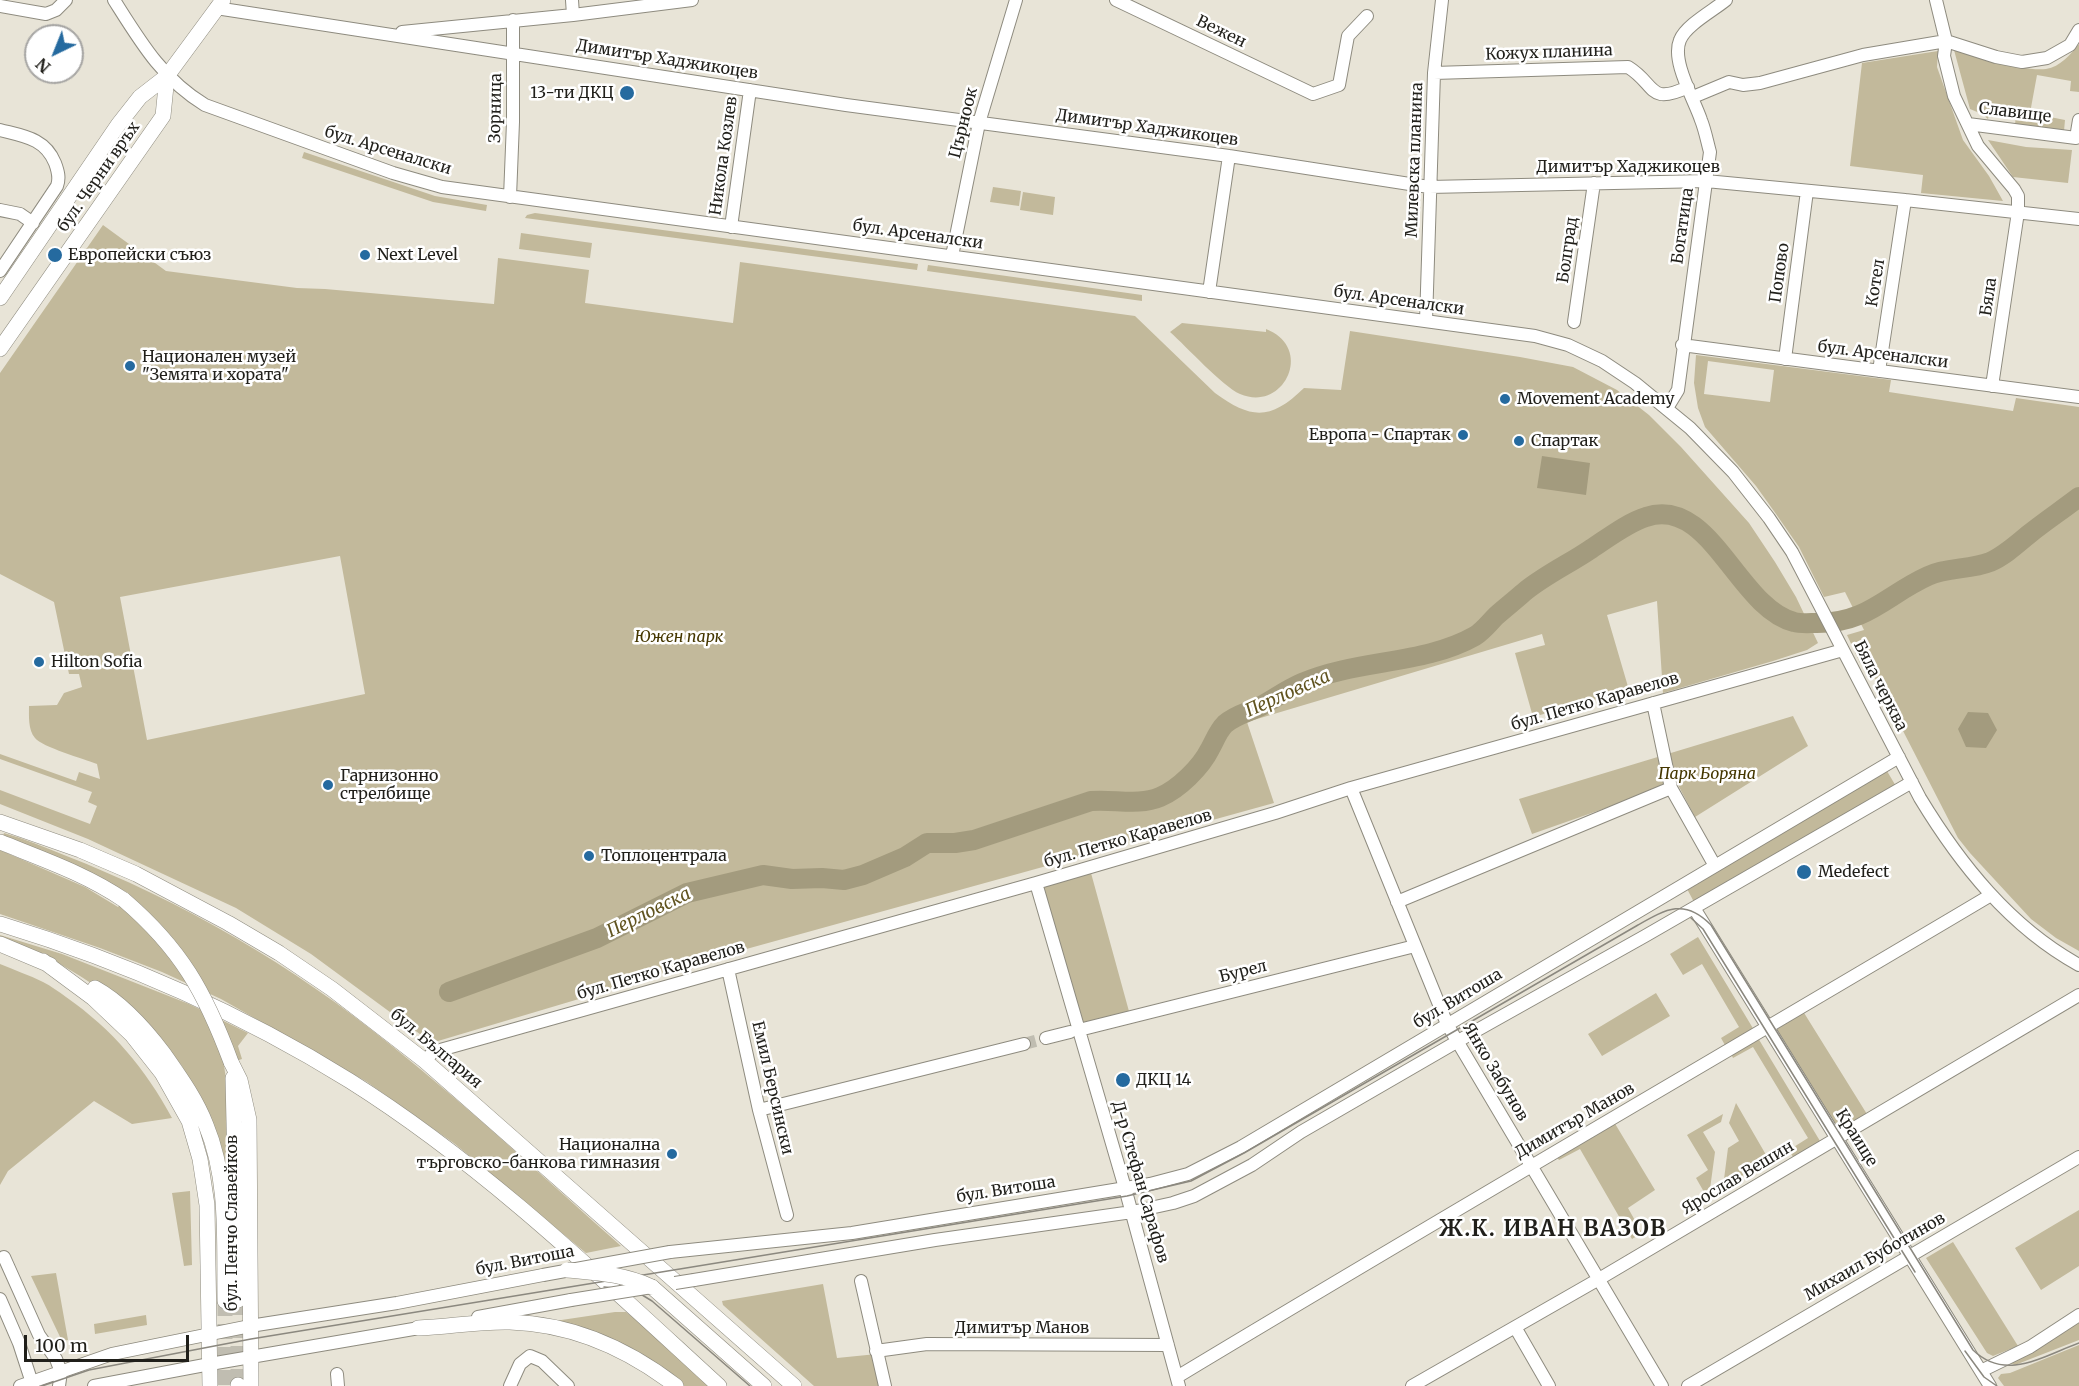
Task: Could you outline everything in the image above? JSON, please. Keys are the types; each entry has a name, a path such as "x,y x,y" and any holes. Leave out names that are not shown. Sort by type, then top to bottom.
{"main road":[{"name":"бул. Черни връх","path":"0,298 118,125 140,97 167,76 220,4"},
{"name":"бул. Черни връх","path":"0,349 163,116 167,76"},
{"name":"бул. България","path":"0,822 80,850 136,874 228,923 279,953 332,989 425,1061 794,1386"},
{"name":"бул. Пенчо Славейков","path":"0,842 77,873 124,900 158,931 196,982 210,1008 240,1080 249,1120 251,1386"},
{"path":"0,924 98,959 223,1011 350,1082 462,1161 533,1218 719,1386"},
{"name":"бул. Пенчо Славейков","path":"0,944 99,990 121,1007 158,1045 188,1088 207,1126 216,1156 223,1195 231,1301 236,1148 231,1062"},
{"name":"бул. Пенчо Славейков","path":"43,962 93,998 132,1035 162,1072 189,1121 200,1159 207,1196 210,1386"},
{"path":"567,1270 613,1274 634,1279 652,1287 764,1386"},
{"path":"418,1328 509,1322 567,1330 603,1342 638,1359 676,1386"}],"street":[{"path":"0,6 46,14 56,10 66,0"},
{"name":"бул. Арсеналски","path":"114,0 143,45 167,76 188,95 204,105 296,140 442,187 1535,336 1568,345 1602,361 1667,408"},
{"path":"572,0 573,15"},
{"path":"386,34 692,0"},
{"name":"Църноок","path":"952,256 979,123 1016,0"},
{"name":"Вежен","path":"1116,0 1313,94 1339,85 1348,36 1367,16"},
{"name":"Милевска планина","path":"1426,321 1434,73 1442,0"},
{"name":"Богатица","path":"1667,408 1678,390 1682,345 1710,152 1691,92 1679,66 1677,53 1680,40 1695,23 1726,0"},
{"name":"Славище","path":"1936,0 1946,41 1944,56 1954,96 1978,146 2018,196 2018,212"},
{"name":"Димитър Хаджикоцев","path":"220,4 386,34 750,90 1229,156 1429,187 1706,181 2079,219"},
{"name":"Зорница","path":"510,197 513,20"},
{"path":"1946,41 1996,57 2022,62 2047,58 2070,45 2079,30"},
{"name":"Кожух планина","path":"1434,73 1628,67 1636,72 1655,93 1665,96 1729,82 1743,85 1760,83 1863,55 1946,41"},
{"name":"Никола Козлев","path":"730,227 750,90"},
{"name":"Славище","path":"1968,124 2076,138 2079,120"},
{"name":"бул. Черни връх","path":"0,130 36,140 44,145 54,161 59,177 33,223 0,271"},
{"path":"1209,292 1229,156"},
{"name":"Болград","path":"1574,322 1594,183"},
{"name":"Попово","path":"1785,359 1807,191"},
{"name":"Котел","path":"1879,371 1905,200"},
{"path":"0,210 20,214 33,223"},
{"name":"Бяла","path":"1992,386 2018,212"},
{"name":"бул. Арсеналски","path":"1682,345 2079,397"},
{"name":"Бяла черква","path":"1667,408 1713,450 1752,495 1792,552 1912,782 1941,832 1970,872 1991,895 2041,939 2079,965"},
{"name":"бул. Петко Каравелов","path":"425,1061 433,1052 1036,883 1275,813 1351,788 1843,650"},
{"path":"1653,703 1671,788 1715,866"},
{"name":"бул. Витоша","path":"28,1385 112,1354 250,1326 397,1303 670,1252 852,1233 1166,1181 1202,1168 1899,757"},
{"path":"94,1386 652,1287 934,1240 1132,1212 1173,1203 1217,1185 1252,1165 1300,1132 1912,782"},
{"name":"Янко Забунов","path":"1351,788 1447,1024 1662,1386"},
{"path":"1397,902 1671,788"},
{"name":"Д-р Стефан Сарафов","path":"1036,883 1074,1031 1125,1188 1178,1381"},
{"name":"Димитър Манов","path":"1178,1381 1531,1165 1991,895"},
{"name":"Краище","path":"1694,908 1990,1386"},
{"name":"Бурел","path":"1046,1038 1415,946"},
{"name":"Емил Берсински","path":"728,969 759,1110 787,1215"},
{"name":"Ярослав Вешин","path":"1412,1386 1599,1279 2079,995"},
{"path":"759,1110 1024,1044"},
{"name":"Михаил Буботинов","path":"1688,1386 2079,1157"},
{"path":"4,1257 35,1327 56,1359 61,1372 59,1386"},
{"path":"861,1281 885,1386"},
{"path":"0,1299 19,1343 28,1385"},
{"path":"1981,1371 2030,1347 2079,1315"},
{"path":"1515,1327 1549,1386"},
{"name":"Димитър Манов","path":"876,1351 927,1344 1168,1345"},
{"path":"510,1386 520,1364 530,1356 542,1361 568,1386"}],"green space":[{"path":"2079,44 2079,92 2070,91 2071,81 2037,75 2030,113 2065,120 2064,131 2015,124 2016,116 1990,110 1988,119 1970,109 1954,50 2013,66 2046,69 2060,63"},
{"path":"1938,51 1937,67 1963,140 1989,176 2003,201 1921,193 1923,175 1850,166 1862,63"},
{"path":"1988,140 2026,147 2072,150 2068,183 2013,177"},
{"path":"304,152 435,196 487,205 486,211 433,202 302,158"},
{"path":"993,187 1021,191 1019,206 990,202"},
{"path":"1023,192 1055,197 1053,215 1020,210"},
{"path":"535,213 918,264 917,270 525,218"},
{"name":"Южен парк","path":"103,225 166,271 297,288 494,304 498,258 589,270 585,303 733,323 740,262 1135,316 1215,393 1240,408 1261,413 1281,406 1304,388 1341,390 1350,331 1573,367 1617,390 1649,415 1681,447 1749,523 1796,597 1818,643 1807,650 1773,661 1663,693 1657,601 1607,615 1629,690 1533,717 1515,653 1545,645 1542,634 1247,722 1274,803 750,948 438,1041 428,1040 311,954 236,908 88,839 0,804 0,790 90,824 97,806 88,802 92,792 0,759 0,754 76,781 79,772 100,779 97,764 54,749 39,741 33,735 30,727 29,706 57,705 64,693 82,687 79,674 69,674 54,602 0,574 0,373","holes":["340,556 365,694 147,740 120,597"]},
{"path":"521,233 592,243 590,258 519,249"},
{"path":"928,265 1142,295 1142,301 927,271"},
{"path":"1182,323 1266,332 1266,329 1281,338 1289,350 1291,363 1288,376 1270,395 1256,397 1240,394 1214,375 1170,332"},
{"path":"1696,355 1891,380 1889,392 2013,411 2016,398 2079,407 2079,951 2056,938 2031,919 1958,838 1882,690 1873,675 1860,663 1847,635 1864,630 1845,592 1824,597 1799,547 1776,514 1756,486 1705,427 1698,408 1694,383","holes":["1708,361 1774,370 1770,402 1704,394"]},
{"name":"Парк Боряна","path":"1793,716 1808,746 1695,817 1677,783 1532,834 1519,799"},
{"path":"1887,771 1897,788 1694,902 1686,887"},
{"path":"4,833 64,855 151,893 236,938 316,989 421,1070 621,1246 586,1253 455,1144 367,1082 221,999 162,972 100,948 0,914 0,850 85,887 118,907 128,893 82,868 3,836"},
{"path":"1091,873 1130,1015 1081,1028 1042,886"},
{"path":"0,935 62,954 189,1004 248,1033 238,1046 242,1059 224,1065 229,1102 231,1192 221,1146 205,1108 182,1066 156,1034 123,1004 80,976 55,961 0,941"},
{"path":"1698,937 1754,1030 1726,1047 1721,1038 1739,1027 1702,964 1683,975 1670,954"},
{"path":"0,964 49,985 99,1023 139,1066 172,1118 132,1124 94,1101 8,1171 0,1185"},
{"path":"1656,993 1670,1016 1602,1056 1588,1034"},
{"path":"1801,1008 1870,1119 1841,1136 1773,1025"},
{"path":"1758,1038 1820,1141 1793,1157 1789,1150 1808,1138 1753,1047 1733,1058 1731,1054"},
{"path":"1736,1103 1769,1160 1723,1187 1728,1148 1739,1141 1729,1123"},
{"path":"1723,1114 1721,1122 1703,1132 1715,1152 1710,1189 1704,1192 1696,1178 1708,1170 1687,1135"},
{"path":"1614,1122 1655,1190 1628,1208 1642,1233 1632,1239 1580,1149 1559,1160 1556,1156"},
{"path":"190,1191 192,1265 184,1266 172,1193"},
{"path":"2079,1210 2079,1266 2041,1290 2015,1248"},
{"path":"1953,1242 2018,1346 1993,1356 1987,1353 1926,1258"},
{"path":"56,1273 68,1340 62,1341 31,1276"},
{"path":"823,1284 837,1358 877,1354 885,1386 814,1386 723,1305 722,1301"},
{"path":"626,1312 639,1322 709,1386 683,1386 548,1322"},
{"path":"146,1315 147,1325 95,1334 94,1324"},
{"path":"2079,1318 2079,1340 2015,1365 2010,1363"},
{"path":"2079,1345 2079,1386 2004,1386 1998,1378 2001,1374 2010,1373"}],"shaded area":[{"path":"1542,456 1590,463 1586,495 1537,488"},
{"path":"1968,712 1988,713 1997,730 1986,748 1966,747 1958,729"}],"waterway":[{"name":"Перловска","path":"449,992 597,938 687,893 763,875 792,879 844,880 863,875 905,857 927,843 974,840 1091,801 1135,802 1160,797 1175,789 1195,770 1206,756 1220,730 1233,718 1261,706 1297,685 1323,675 1434,652 1475,636 1499,613 1539,581 1625,527 1646,517 1668,515 1688,522 1706,537 1756,597 1774,613 1794,622 1817,623 1835,622 1863,613 1913,583 1935,573 1982,565 1995,560 2079,497"}],"tunnel":[{"path":"1024,1044 1046,1038"},
{"path":"238,1300 238,1385"},
{"path":"225,1301 225,1386"}],"tram line":[{"path":"42,1386 89,1370 251,1339 1127,1196 1191,1181 1244,1153 1648,919 1675,909 1693,911 1711,925 1973,1350 1998,1364 2012,1365 2038,1359 2079,1343"},
{"path":"1691,918 1703,929 1915,1272"},
{"path":"604,1287 634,1290 652,1301 750,1386"},
{"path":"1965,1351 1984,1377 1997,1386"}],"place":[{"name":"13-ти ДКЦ","path":"627,93"},
{"name":"Европейски съюз","path":"55,255"},
{"name":"Next Level","path":"365,255"},
{"name":"Национален музей \"Земята и хората\"","path":"130,366"},
{"name":"Movement Academy","path":"1505,399"},
{"name":"Европа - Спартак","path":"1463,435"},
{"name":"Спартак","path":"1519,441"},
{"name":"Hilton Sofia","path":"39,662"},
{"name":"Гарнизонно стрелбище","path":"328,785"},
{"name":"Топлоцентрала","path":"589,856"},
{"name":"Medefect","path":"1804,872"},
{"name":"ДКЦ 14","path":"1123,1080"},
{"name":"Национална търговско-банкова гимназия","path":"672,1154"}],"district":[{"name":"Ж.К. ИВАН ВАЗОВ","path":"1553,1230"}]}
